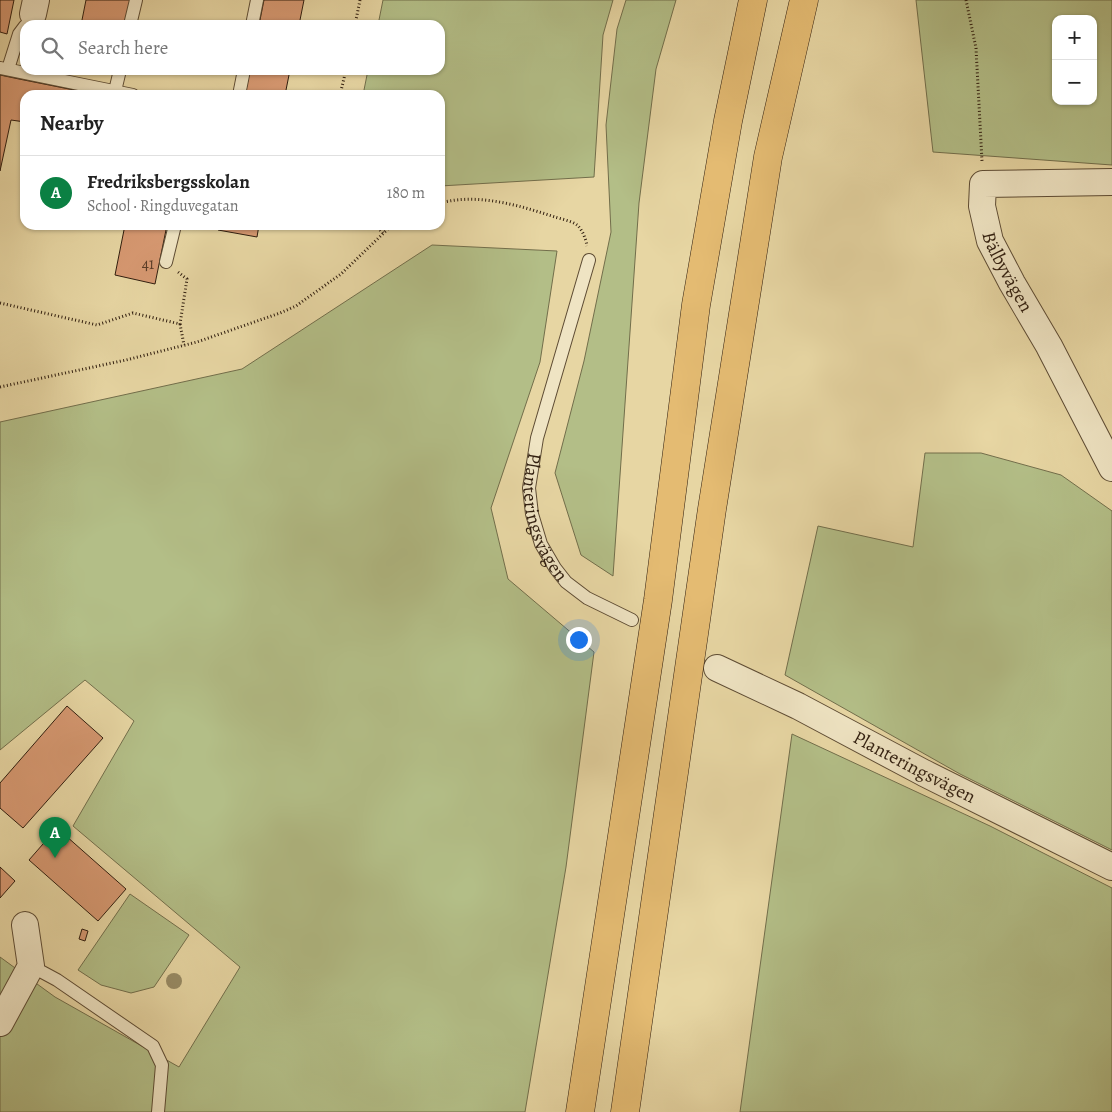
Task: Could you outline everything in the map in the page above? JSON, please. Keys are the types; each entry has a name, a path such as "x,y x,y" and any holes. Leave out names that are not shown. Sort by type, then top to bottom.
{"highway":[{"path":"580,1112 658,600 696,305 728,121 753,0"},
{"path":"625,1112 712,509 766,167 804,0"}],"street":[{"path":"983,184 1112,182"},
{"name":"Bälbyvägen","path":"983,184 982,206 990,241 1049,346 1112,468"},
{"name":"Planteringsvägen","path":"717,668 798,706 924,773 1112,867"},
{"path":"0,1023 32,966 25,925"}],"lane":[{"path":"131,20 136,0"},
{"path":"253,20 257,0"},
{"path":"20,32 4,68 20,71"},
{"path":"38,75 110,90"},
{"path":"115,90 119,75"},
{"path":"240,90 243,75"},
{"path":"166,262 174,230"},
{"name":"Planteringsvägen","path":"589,260 537,438 529,488 532,514 541,544 566,582 587,598 632,620"},
{"path":"32,966 57,980 153,1046 162,1066 158,1112"}],"path":[{"path":"356,20 360,0"},
{"path":"966,0 976,48 983,184"},
{"path":"341,90 345,75"},
{"path":"445,201 459,199 487,200 577,224 584,236 589,260"},
{"path":"380,230 383,233"},
{"path":"0,387 99,366 184,345 296,306 341,274 386,230"},
{"path":"166,262 187,279 180,324 184,345"},
{"path":"0,303 97,325 133,313 180,324"}],"green space":[{"path":"383,0 613,0 603,35 594,177 445,186 445,90 364,90 367,75 445,75 445,20 379,20"},
{"path":"626,0 676,0 656,69 639,203 613,576 581,555 555,473 584,361 611,232 606,125 617,29"},
{"path":"916,0 1112,0 1112,165 933,152"},
{"path":"432,245 557,251 540,362 491,508 508,579 594,652 566,867 525,1112 0,1112 0,957 55,997 179,1067 240,967 73,826 134,721 85,680 0,750 0,422 242,369"},
{"path":"925,453 981,453 1061,475 1112,511 1112,850 960,774 785,675 818,526 913,547"},
{"path":"792,734 990,826 1112,888 1112,1112 740,1112"},
{"path":"130,894 189,935 154,987 131,993 101,985 78,970"}],"building":[{"path":"0,0 14,0 7,34 0,32"},
{"path":"86,0 130,0 126,20 82,20"},
{"path":"264,0 304,0 300,20 260,20"},
{"path":"0,75 74,90 20,90 20,121 11,120 0,171"},
{"path":"249,75 289,75 286,90 246,90"},
{"path":"124,230 166,230 155,284 115,275"},
{"path":"218,230 258,230 257,237"},
{"path":"67,706 103,738 23,828 0,808 0,783"},
{"path":"57,828 126,889 98,921 29,860"},
{"path":"0,867 15,881 0,898"},
{"path":"82,929 88,931 85,941 79,939"}],"place":[{"name":"Fredriksbergsskolan","path":"55,858"}]}
